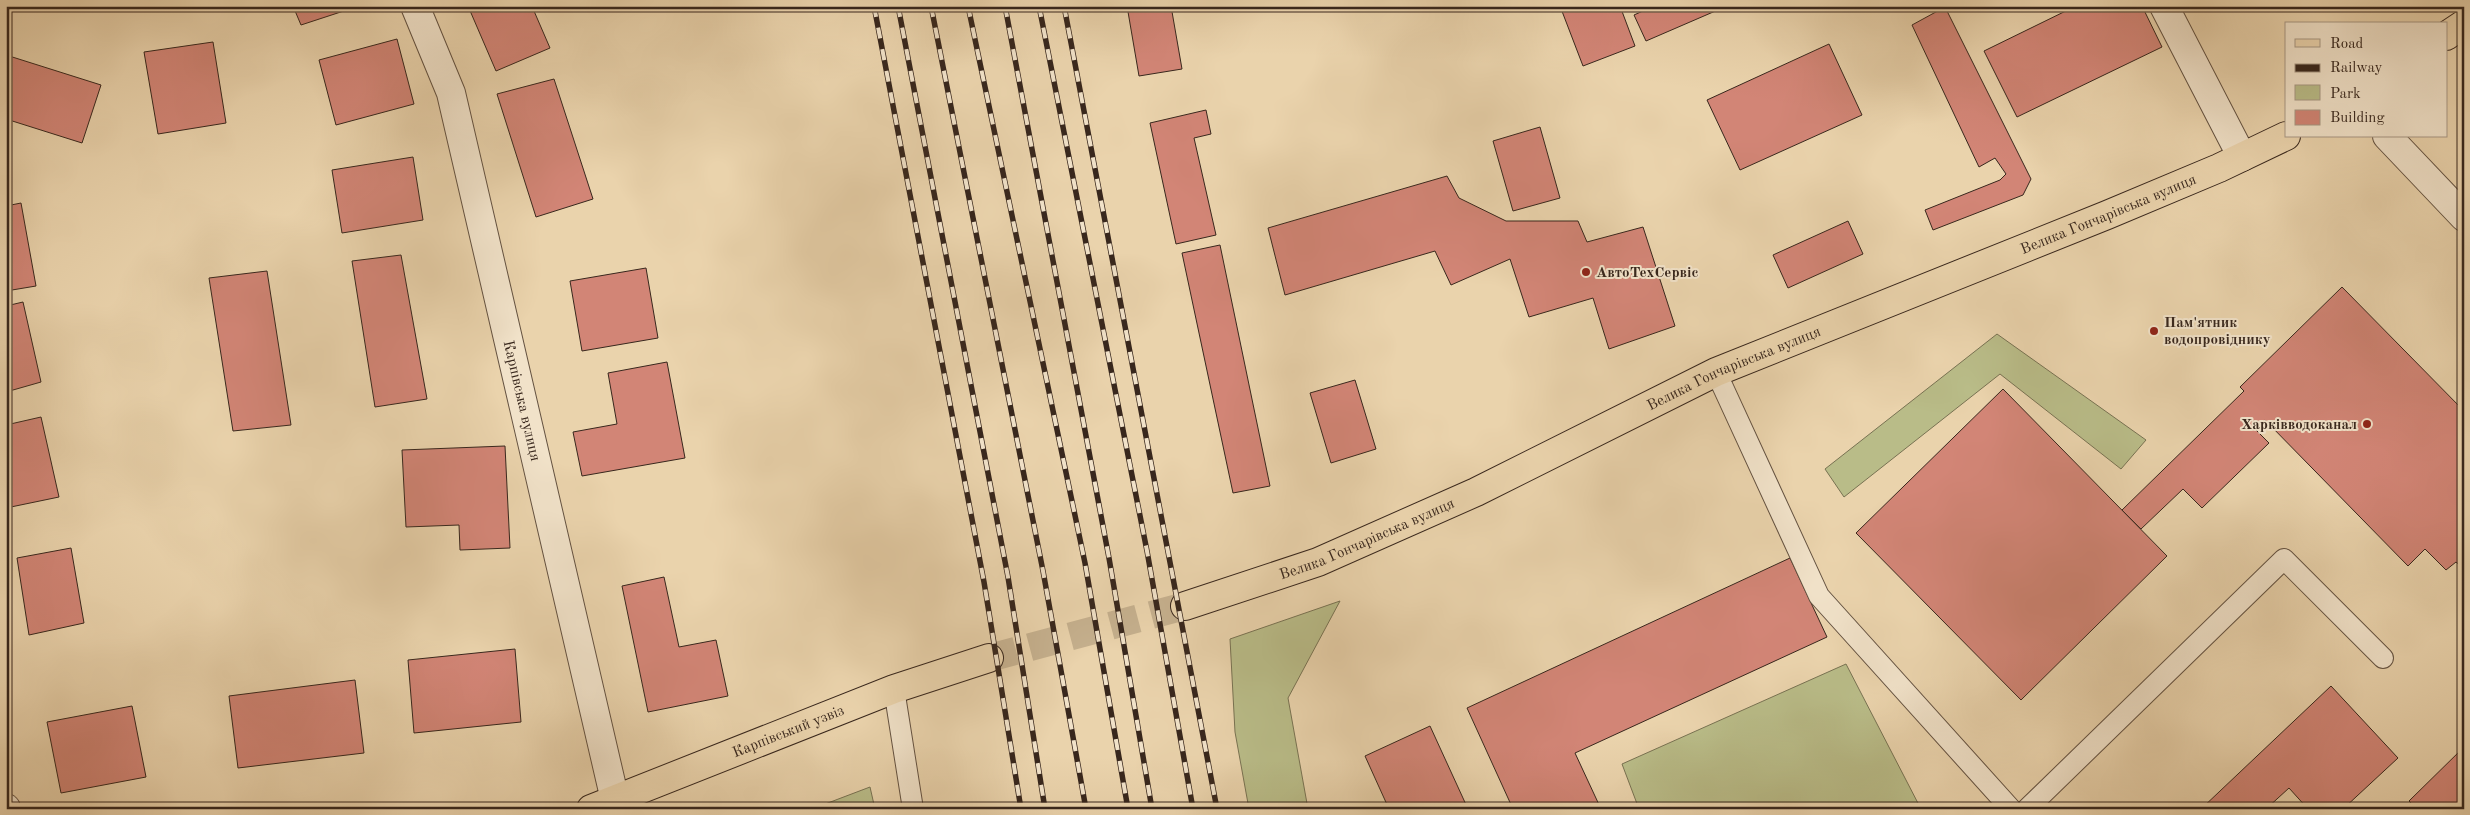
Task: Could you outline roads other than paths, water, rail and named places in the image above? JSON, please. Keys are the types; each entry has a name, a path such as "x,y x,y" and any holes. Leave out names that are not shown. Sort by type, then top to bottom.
{"main road":[{"path":"2448,35 2464,24"},
{"name":"Велика Гончарівська вулиця","path":"1185,606 1318,562 1458,500 1716,372 2107,215 2285,136"},
{"name":"Карпівський узвіз","path":"603,804 743,747 894,689 989,658"}],"street":[{"name":"Карпівська вулиця","path":"415,6 452,93 603,804"},
{"path":"2164,6 2242,157"},
{"path":"2389,138 2464,217"}],"lane":[{"path":"1716,372 1819,596 2011,809"},
{"path":"2027,809 2284,559 2383,658"},
{"path":"894,689 913,809"}],"tunnel":[{"path":"989,658 1185,606"}],"railway":[{"path":"874,6 984,582 1021,809"},
{"path":"898,6 1008,577 1045,809"},
{"path":"931,6 1043,571 1086,809"},
{"path":"968,6 1085,563 1128,809"},
{"path":"1005,6 1109,558 1152,809"},
{"path":"1039,6 1147,551 1193,809"},
{"path":"1064,6 1217,809"}],"place":[{"name":"АвтоТехСервіс","path":"1586,272"},
{"name":"Пам'ятник водопровіднику","path":"2154,331"},
{"name":"Харківводоканал","path":"2367,424"}]}
